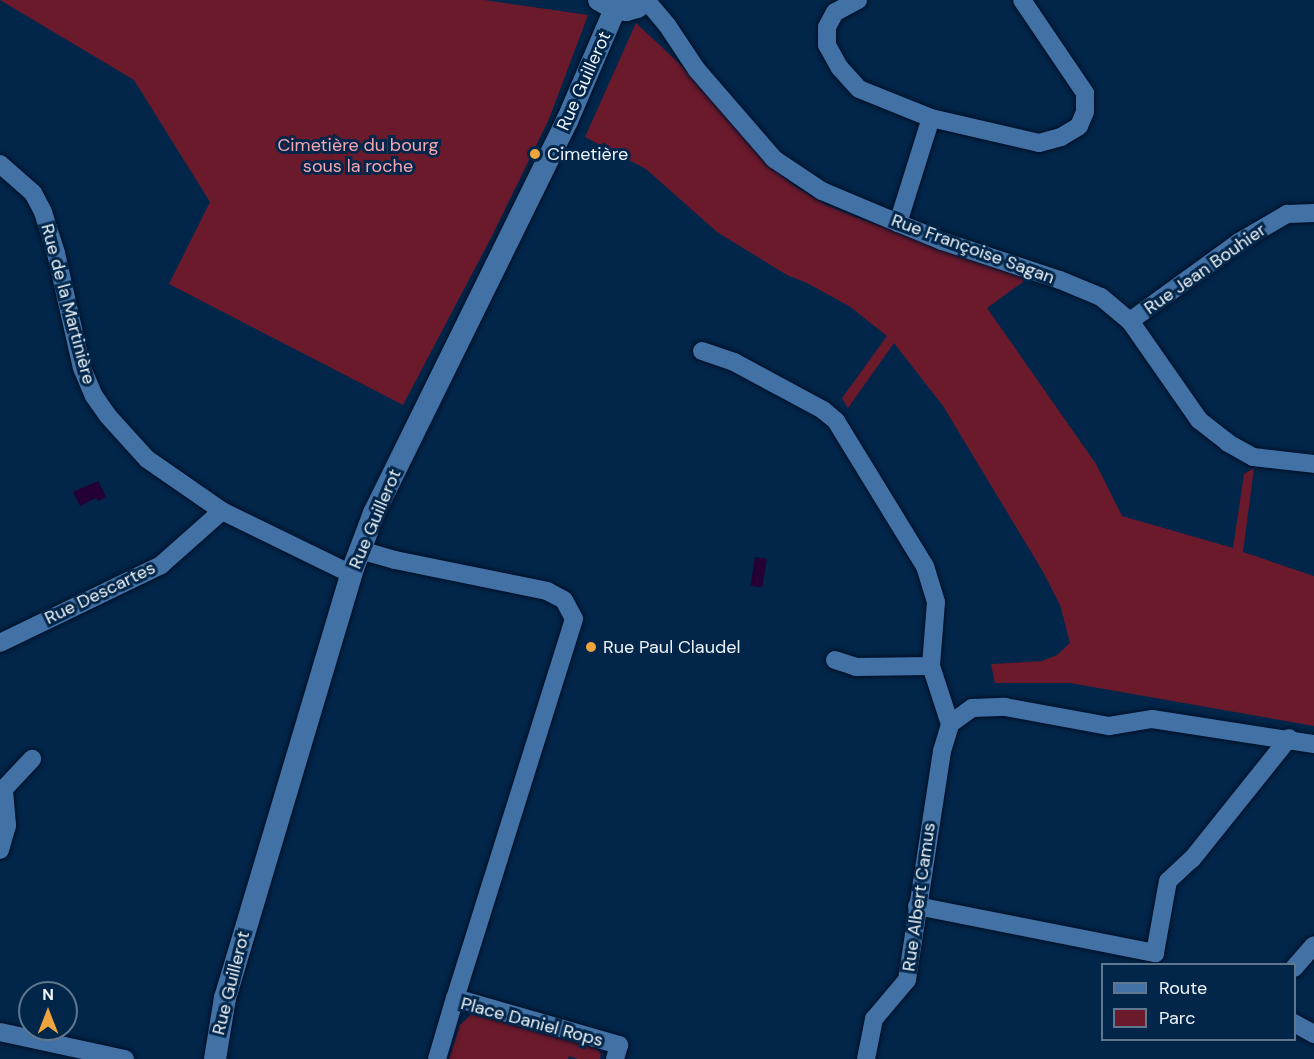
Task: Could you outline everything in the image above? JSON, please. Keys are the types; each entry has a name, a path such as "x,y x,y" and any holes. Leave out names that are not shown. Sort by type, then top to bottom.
{"street":[{"path":"607,5 637,7 646,0"},
{"name":"Rue Françoise Sagan","path":"646,0 667,25 697,70 774,159 822,191 942,241 1060,280 1101,297 1130,321 1199,420 1228,443 1253,457 1314,464"},
{"path":"858,0 835,12 827,27 827,45 840,68 859,89 931,118 1039,143 1060,137 1079,126 1085,111 1085,93 1022,0"},
{"name":"Rue Guillerot","path":"215,1059 225,998 351,574 374,513 562,131 607,5"},
{"path":"898,223 931,118"},
{"name":"Rue de la Martinière","path":"0,164 33,194 43,212 56,253 82,368 94,396 108,416 147,459 222,511 351,574"},
{"name":"Rue Jean Bouhier","path":"1130,321 1239,242 1287,214 1314,213"},
{"path":"702,351 734,362 823,410 836,421 925,566 936,602 931,666 950,724 972,708 1005,707 1109,726 1152,719 1289,738 1314,744"},
{"name":"Rue Descartes","path":"0,642 161,565 222,511"},
{"path":"360,550 394,560 547,591 564,600 574,619 455,998"},
{"path":"835,660 856,667 931,666"},
{"name":"Rue Albert Camus","path":"867,1059 874,1019 907,980 942,751 950,724"},
{"path":"917,906 1160,959 1168,881 1192,859 1289,738"},
{"path":"0,850 7,825 2,791 32,759"},
{"path":"1296,966 1314,945"},
{"name":"Place Daniel Rops","path":"437,1059 455,998 619,1045 615,1059"},
{"path":"1296,1024 1314,1034"},
{"path":"0,1032 61,1053 125,1059"}],"green space":[{"name":"Cimetière du bourg sous la roche","path":"0,0 484,0 588,15 549,119 492,236 403,405 169,284 210,202 134,80"},
{"path":"636,23 682,66 764,161 793,185 826,205 863,220 1023,275 1023,282 987,308 1096,464 1122,516 1233,548 1244,474 1254,468 1243,552 1314,576 1314,726 1070,683 995,683 991,664 1042,661 1057,655 1070,643 1060,605 1042,570 943,406 894,343 848,408 842,398 887,336 849,306 787,275 717,232 646,169 585,137"},
{"path":"481,1012 597,1048 601,1054 600,1059 578,1059 569,1056 568,1059 449,1059 460,1025 472,1014"}],"shaded area":[{"path":"98,481 106,497 98,501 96,498 80,506 73,492"},
{"path":"755,557 767,559 762,588 750,586"}],"place":[{"name":"Cimetière","path":"535,154"},
{"name":"Rue Paul Claudel","path":"591,647"}]}
